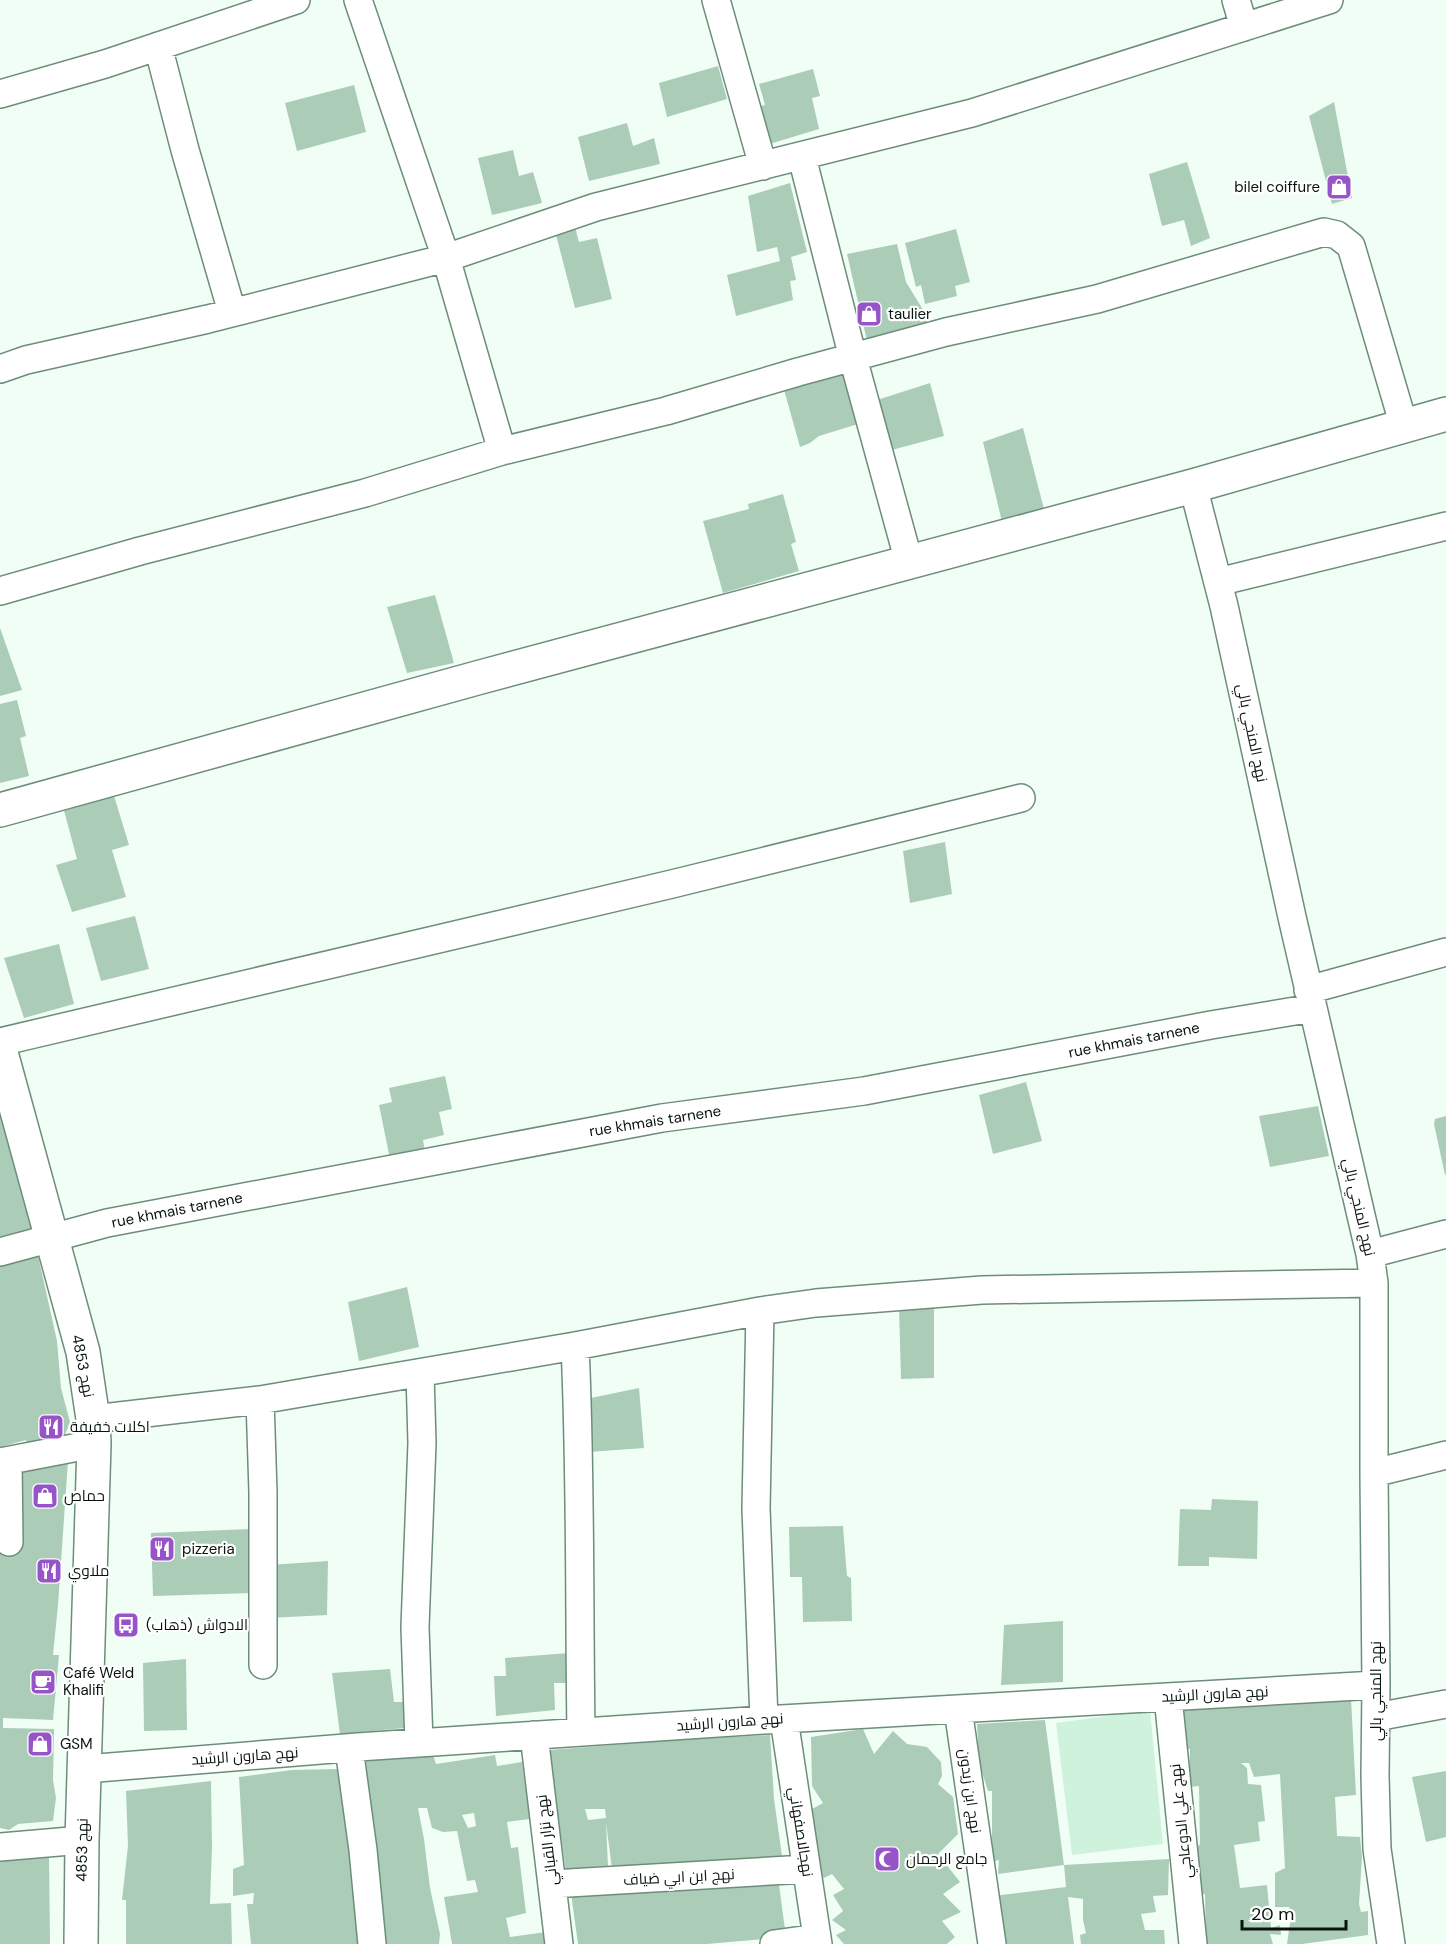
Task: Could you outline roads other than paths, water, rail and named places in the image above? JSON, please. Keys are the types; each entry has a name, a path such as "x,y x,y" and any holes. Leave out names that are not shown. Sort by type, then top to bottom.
{"street":[{"path":"0,94 105,64 296,0"},
{"path":"358,0 446,258 502,451"},
{"path":"716,0 763,166"},
{"path":"1236,0 1244,27"},
{"path":"0,369 26,360 232,312 446,258 596,207 972,113 1329,0"},
{"path":"158,46 185,150 232,312"},
{"path":"801,157 909,562"},
{"path":"0,591 140,551 365,493 502,451 666,411 946,332 1097,299 1324,232 1337,235 1351,246 1404,426"},
{"path":"0,810 488,674 1193,486 1446,414"},
{"name":"نهج المنجي بالي","path":"1193,486 1218,582 1370,1254 1374,1283 1377,1685 1375,1776 1377,1849 1391,1944"},
{"path":"1218,582 1446,526"},
{"path":"0,1050 1021,798"},
{"name":"rue khmais tarnene","path":"0,1252 107,1223 662,1118 864,1090 1211,1025 1311,999 1446,952"},
{"name":"نهج 4853","path":"0,1050 83,1352 94,1432 81,1944"},
{"path":"1370,1254 1446,1234"},
{"path":"9,1542 4,1461 94,1432 260,1400 816,1303 982,1290 1374,1283"},
{"name":"نهجالاصفهاني","path":"760,1311 756,1508 774,1719 806,1869 818,1941"},
{"path":"575,1346 579,1436 581,1732"},
{"path":"419,1743 415,1627 422,1443 420,1373"},
{"path":"260,1400 263,1503 263,1665"},
{"path":"1374,1473 1446,1455"},
{"name":"نهج هارون الرشيد","path":"85,1769 349,1748 774,1719 1377,1685"},
{"name":"نهج علي الدوعاجي","path":"1168,1697 1193,1944"},
{"path":"1376,1717 1446,1704"},
{"name":"نهج ابن زيدون","path":"958,1709 992,1944"},
{"name":"نهج نزار القباني","path":"534,1735 559,1944"},
{"path":"349,1748 363,1850 372,1944"},
{"path":"0,1846 82,1840"},
{"name":"نهج ابن ابي ضياف","path":"552,1884 806,1869"},
{"path":"774,1944 818,1941"}],"place":[{"name":"bilel coiffure","path":"1339,187"},
{"name":"taulier","path":"869,314"},
{"name":"اكلات خفيفة","path":"51,1427"},
{"name":"حماص","path":"45,1496"},
{"name":"pizzeria","path":"162,1549"},
{"name":"ملاوي","path":"49,1571"},
{"name":"الادواش (ذهاب)","path":"126,1625"},
{"name":"Café Weld Khalifi","path":"43,1682"},
{"name":"GSM","path":"40,1744"},
{"name":"جامع الرحمان","path":"887,1859"}]}
